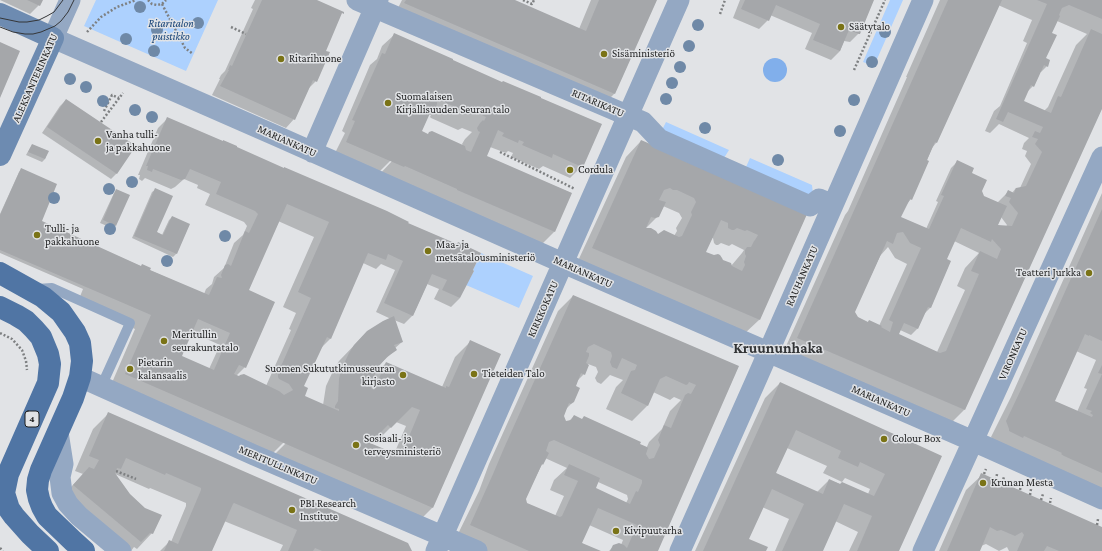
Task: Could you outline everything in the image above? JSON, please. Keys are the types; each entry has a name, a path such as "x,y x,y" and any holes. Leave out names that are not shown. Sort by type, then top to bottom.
{"main road":[{"name":"MARIANKATU","path":"0,14 53,38"},
{"name":"ALEKSANTERINKATU","path":"0,155 53,38"},
{"path":"0,273 43,297 61,312 75,332 80,343 82,361 80,378 74,398 41,470 38,480 38,490 42,508 47,516 84,551"},
{"name":"4","path":"0,307 26,321 34,329 45,345 50,364 48,383 8,474 4,493 9,509 14,516 43,546"}],"street":[{"name":"ALEKSANTERINKATU","path":"53,38 70,0"},
{"name":"KIRKKOKATU","path":"439,543 679,0"},
{"name":"RAUHANKATU","path":"680,551 923,0"},
{"name":"RITARIKATU","path":"370,3 643,122 659,139 802,203 810,206 819,199 832,205"},
{"path":"312,152 370,3"},
{"name":"MARIANKATU","path":"53,38 563,263 973,441 1100,509"},
{"name":"VIRONKATU","path":"923,551 1102,157"},
{"name":"MERITULLINKATU","path":"80,378 254,455 439,543 477,551"},
{"path":"58,432 63,464 60,477 62,493 68,504 79,516 121,551"}],"lane":[{"path":"29,289 52,288 130,323 101,387"}],"path":[{"path":"88,32 101,17 117,7 136,0"},
{"path":"148,0 152,4 157,5 162,4 166,0"},
{"path":"523,0 532,4 534,0"},
{"path":"720,14 725,0"},
{"path":"854,70 885,0"},
{"path":"162,4 185,48 193,54"},
{"path":"232,27 246,34"},
{"path":"101,122 123,93"},
{"path":"104,111 112,95 119,98"},
{"path":"500,152 592,196"},
{"path":"0,333 12,340 22,350 26,361 27,374"},
{"path":"984,474 986,469"},
{"path":"116,471 136,479"},
{"path":"996,480 998,474"},
{"path":"1002,482 1004,477"},
{"path":"1020,490 1021,484"},
{"path":"1030,495 1031,489"},
{"path":"1041,500 1043,494"},
{"path":"1050,503 1051,498"},
{"path":"1097,525 1100,509"},
{"path":"0,548 3,551"}],"green space":[{"name":"Ritaritalon puistikko","path":"96,0 218,0 186,71 84,26"},
{"path":"890,0 903,0 874,66 863,62"},
{"path":"666,122 729,150 724,158 660,134"},
{"path":"750,158 812,185 813,194 810,202 743,174"},
{"path":"481,253 533,276 519,308 466,285 474,271 473,270"}],"shaded area":[{"path":"775,58 783,62 787,70 783,78 775,82 767,78 763,70 767,62"}],"building":[{"path":"27,0 43,0 40,6"},
{"name":"Ritarihuone","path":"262,0 317,0 344,12 344,14 342,13 326,51 330,52 317,82 313,80 295,120 220,86 229,70 230,65 232,66"},
{"path":"406,0 515,0 586,31 599,0 657,0 615,94 404,3"},
{"name":"Säätytalo","path":"745,0 874,0 860,34 849,30 840,51 813,40 820,24 776,5 769,21 741,9"},
{"path":"948,0 1002,0 937,143 935,142 927,160 929,161 912,200 910,199 901,217 929,229 944,196 941,195 957,160 974,168 972,173 987,180 982,191 984,196 1007,206 998,225 1012,226 1018,213 1009,202 1011,198 1005,196 1008,190 1014,193 1016,188 1026,186 1042,152 1035,144 1038,139 1032,137 1035,131 1040,133 1043,127 1008,112 1003,122 996,119 1047,4 1037,0 1102,0 1102,19 1069,5 1062,8 1052,33 1057,35 1046,58 1050,60 1048,67 1044,65 1034,87 1031,85 1024,101 1051,113 1058,96 1061,97 1091,29 1102,34 1102,109 965,410 797,338","holes":["961,228 991,242 992,239 1001,249 997,259 980,251 971,271 979,274 946,351 940,353 899,334 904,323 918,329 928,307 931,308 951,261 947,259","903,232 910,243 921,248 889,320 893,322 890,332 881,327 882,326 858,317 855,312 887,241 893,244 897,233"]},
{"path":"394,33 502,82 503,81 602,124 582,167 553,154 552,158 522,145 524,142 519,140 518,143 502,136 504,133 498,130 487,156 572,193 555,232 405,166 404,167 346,142 355,121 352,120 382,53 385,54","holes":["438,96 446,99 446,103 474,115 478,113 486,117 477,128 480,132 471,152 466,150 465,146 432,131 428,134 422,131 431,111 432,112 435,109"]},
{"path":"0,42 20,51 0,98"},
{"name":"Vanha tulli- ja pakkahuone","path":"66,99 136,146 117,174 47,127"},
{"path":"167,117 387,211 409,222 408,223 457,244 458,242 481,253 473,270 474,271 460,298 442,290 447,280 432,274 413,316 384,303 403,261 388,254 386,260 368,253 331,339 327,337 304,386 308,388 305,396 339,411 339,409 335,408 335,406 338,401 339,379 341,370 349,353 367,331 394,316 403,342 394,345 397,350 387,357 379,366 372,381 371,388 374,390 386,362 446,388 446,386 449,387 470,340 501,354 433,508 125,374 151,315 0,250 0,215 21,168 57,184 42,221 209,295 217,277 222,278 221,275 225,265 228,264 231,266 245,231 249,233 258,214 255,211 216,194 221,182 190,169 185,179 181,180 153,169 152,172 147,170 148,166 146,166","holes":["287,204 329,222 298,292 311,298 278,373 279,379 289,384 293,390 284,395 279,391 244,374 239,376 234,374 239,365 246,368 275,302 249,290","198,319 230,333 214,370 182,356","412,407 420,410 401,456 370,443 388,425 391,428"]},
{"path":"641,140 808,212 760,320 592,248","holes":["670,188 694,198 696,202 691,212 692,215 682,236 679,237 664,230 658,234 651,228 646,228 651,217 659,217 666,202 659,200 664,190","721,220 728,223 728,228 732,230 737,228 745,231 747,230 758,235 751,247 747,247 745,250 745,265 742,271 732,266 731,263 723,260 720,255 714,255 706,252"]},
{"path":"32,144 49,151 45,159 28,152"},
{"path":"155,188 173,196 157,232 163,235 172,216 190,224 177,254 134,236"},
{"path":"116,189 130,195 116,226 103,220"},
{"path":"1102,209 1102,341 1085,334 1055,401 1092,417 1093,415 1090,413 1092,411 1086,409 1102,374 1102,473 1064,456 1061,454 1062,453 1009,431 1006,421"},
{"path":"573,295 739,366 658,551 610,551 613,545 619,543 627,548 637,525 598,508 582,543 601,551 529,551 470,525","holes":["594,344 611,352 612,356 610,362 612,367 617,369 622,358 637,365 635,370 631,371 621,393 648,406 660,379 666,376 686,385 689,382 696,385 691,394 688,393 685,395 671,428 664,425 658,440 660,445 654,458 649,459 646,454 648,448 640,444 641,442 584,416 582,419 574,415 571,420 566,421 564,416 569,403 571,404 574,402 580,388 576,386 581,373 585,375 589,365 586,363 589,353 586,352 588,347","554,440 642,480 638,492 636,491 630,504 596,488 600,478 569,464 564,475 578,481 562,516 560,517 527,503 526,499 542,464 543,465 549,453 546,451 549,442"]},
{"path":"1102,365 1102,374 1098,373"},
{"path":"780,382 942,456 899,551 857,551 872,516 844,504 823,551 782,551 804,504 772,489 749,539 768,547 766,551 703,551","holes":["796,430 841,451 838,458 858,467 860,462 885,474 874,496 842,482 840,484 829,479 823,494 776,473"]},
{"path":"108,412 408,543 412,551 322,551 315,548 313,551 288,551 297,530 234,503 212,551 164,551 169,540 178,544 201,488 166,473 165,475 126,458 121,469 117,468 115,473 130,494 145,508 162,515 153,534 150,533 141,542 73,485 89,467 94,469 99,460 89,456"},
{"path":"981,473 1102,527 1102,551 1059,551 1047,546 1044,551 1017,551 1024,535 1022,532 1015,536 1001,530 997,531 990,527 980,551 947,551"}],"tram line":[{"path":"0,18 19,22 39,20 54,12 63,0"},
{"path":"0,27 13,32 25,34 41,32 55,26 61,21 68,12 74,0"}],"place":[{"name":"Säätytalo","path":"841,27"},
{"name":"Sisäministeriö","path":"604,54"},
{"name":"Ritarihuone","path":"281,59"},
{"name":"Suomalaisen Kirjallisuuden Seuran talo","path":"388,103"},
{"name":"Vanha tulli- ja pakkahuone","path":"98,141"},
{"name":"Cordula","path":"570,170"},
{"name":"Tulli- ja pakkahuone","path":"37,235"},
{"name":"Maa- ja metsätalousministeriö","path":"428,251"},
{"name":"Teatteri Jurkka","path":"1089,273"},
{"name":"Meritullin seurakuntatalo","path":"164,341"},
{"name":"Pietarin kalansaalis","path":"130,369"},
{"name":"Tieteiden Talo","path":"474,374"},
{"name":"Suomen Sukututkimusseuran kirjasto","path":"403,375"},
{"name":"Colour Box","path":"884,439"},
{"name":"Sosiaali- ja terveysministeriö","path":"356,445"},
{"name":"Krunan Mesta","path":"983,483"},
{"name":"PBI Research Institute","path":"292,510"},
{"name":"Kivipuutarha","path":"616,531"}],"district":[{"name":"Kruununhaka","path":"778,348"}]}
